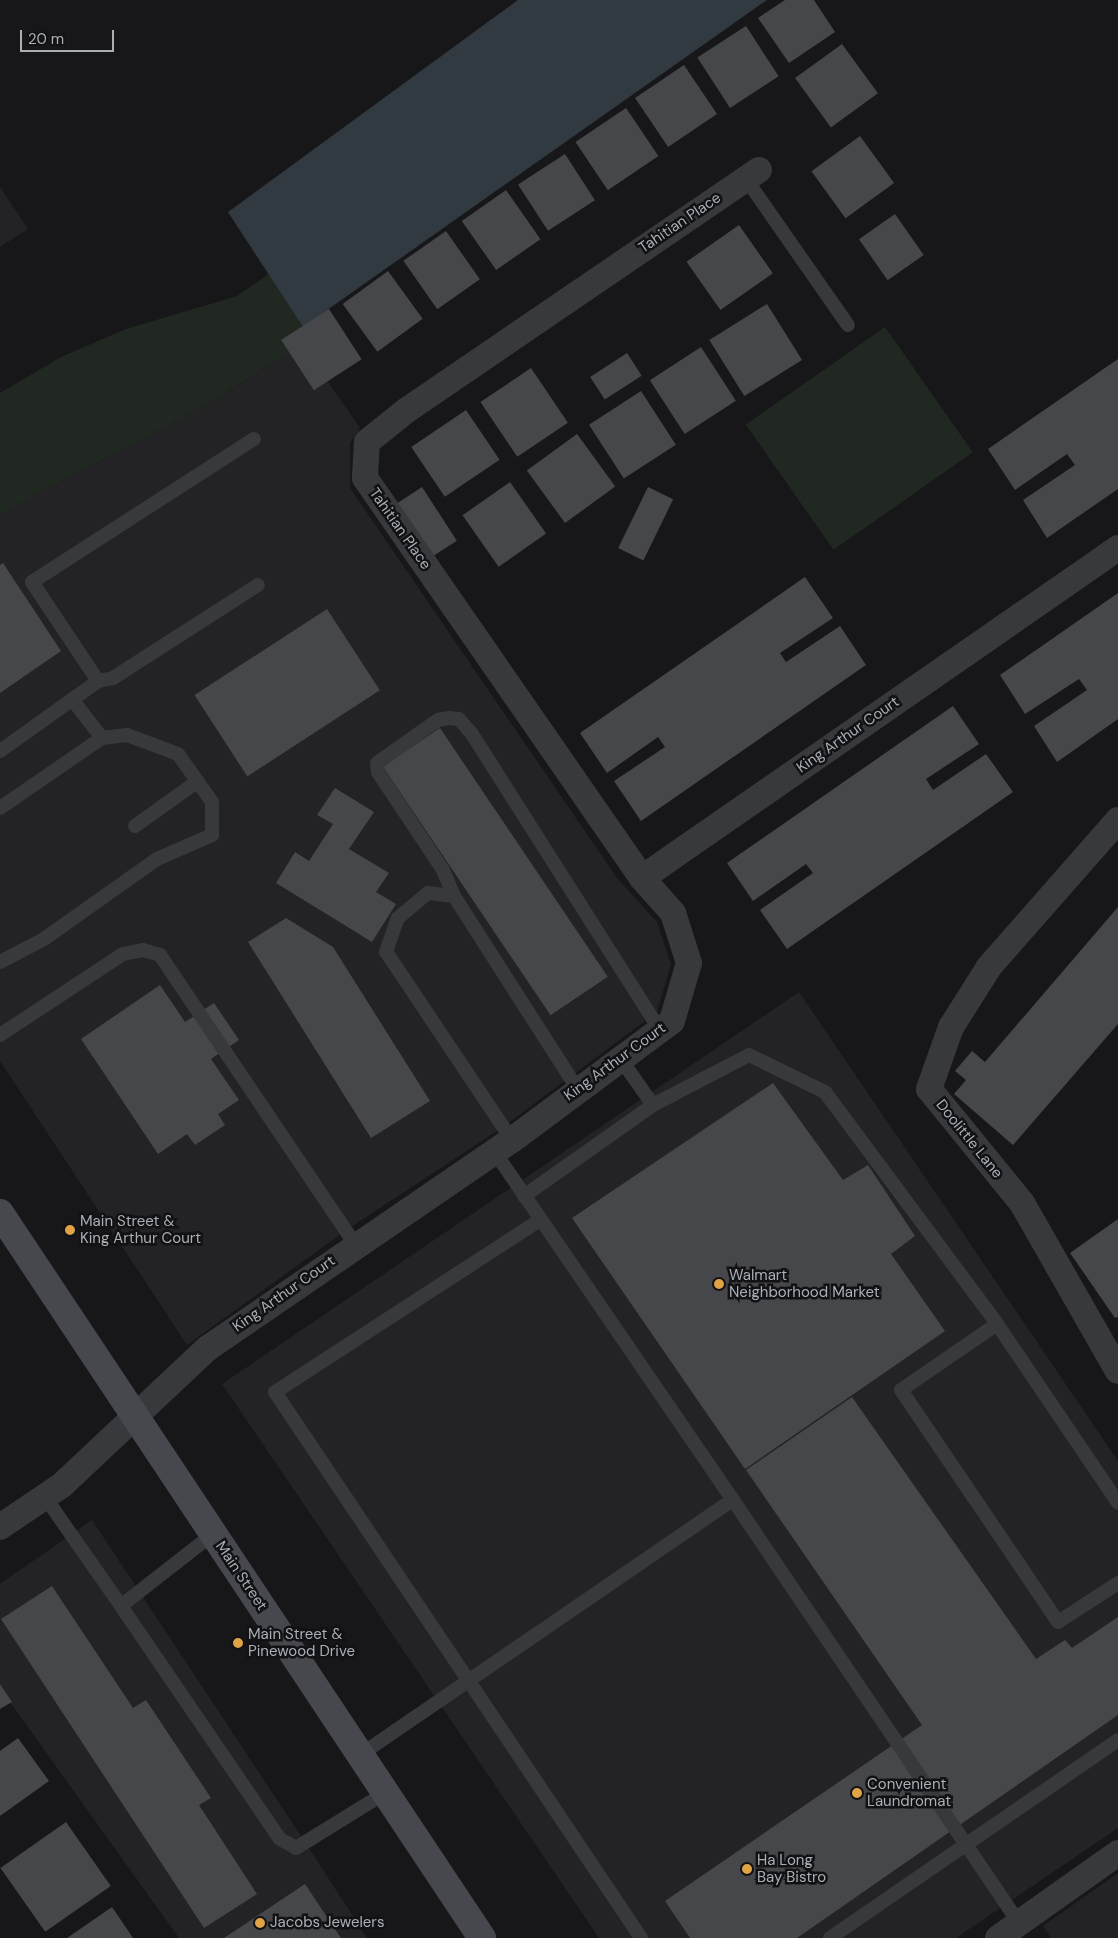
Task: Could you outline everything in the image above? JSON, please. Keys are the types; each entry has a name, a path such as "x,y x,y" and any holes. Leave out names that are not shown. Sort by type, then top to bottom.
{"main road":[{"name":"Main Street","path":"0,1213 482,1938"}],"street":[{"name":"Tahitian Place","path":"642,878 365,478 367,442 407,410 752,174"},
{"name":"King Arthur Court","path":"0,1527 45,1497 208,1348 355,1244 503,1146 577,1088 672,1021 689,963 673,913 642,878 1118,548"},
{"name":"Doolittle Lane","path":"1118,820 989,967 951,1028 929,1089 1022,1204 1118,1371"},
{"path":"1015,1933 1118,1853"}],"lane":[{"path":"752,174 848,325"},
{"path":"98,681 32,582 254,439"},
{"path":"0,751 98,681 112,678 258,585"},
{"path":"72,699 102,738"},
{"path":"577,1088 454,896 443,870 378,772 377,764 438,720 459,719 472,734 659,1029"},
{"path":"0,808 102,738 127,735 178,754 212,802 212,835 157,859 44,940 0,962"},
{"path":"135,826 198,781"},
{"path":"454,896 428,893 398,918 386,952 503,1146 524,1196 733,1500 966,1845 1015,1933"},
{"path":"0,1035 112,960 131,952 153,951 166,963 355,1244"},
{"path":"524,1196 653,1105 749,1055 825,1092 997,1324 1118,1503"},
{"path":"620,1058 653,1105"},
{"path":"540,1220 275,1392 470,1680 641,1938"},
{"path":"997,1324 900,1390 1058,1622 1118,1583"},
{"path":"45,1497 280,1838 296,1848 386,1793"},
{"path":"360,1755 733,1500"},
{"path":"121,1606 213,1534"},
{"path":"830,1938 1118,1740"}],"shaded area":[{"path":"518,0 767,0 303,327 228,212"},
{"path":"0,187 28,229 0,247"},
{"path":"269,274 303,327 302,344 205,406 0,514 0,393 61,357 126,329 237,296"},
{"path":"885,327 973,452 834,550 746,425"},
{"path":"302,344 360,428 350,443 350,488 617,878 657,922 671,964 657,1012 503,1127 345,1231 187,1345 0,1061 0,514 205,406"},
{"path":"799,992 1118,1461 1118,1828 956,1938 599,1938 222,1384"},
{"path":"92,1520 367,1938 179,1938 0,1688 0,1584"},
{"path":"1118,1873 1118,1938 1051,1938 1043,1926"}],"building":[{"path":"785,0 814,0 835,32 789,63 758,18"},
{"path":"746,26 779,76 730,108 697,58"},
{"path":"842,44 878,93 831,127 795,78"},
{"path":"684,65 717,114 668,147 635,98"},
{"path":"626,108 658,156 608,190 575,142"},
{"path":"860,136 894,183 846,218 811,171"},
{"path":"565,154 595,200 548,231 518,184"},
{"path":"506,190 540,239 496,270 462,221"},
{"path":"895,214 924,255 888,280 859,239"},
{"path":"739,225 773,273 720,310 687,262"},
{"path":"446,231 480,279 437,309 403,261"},
{"path":"388,271 423,319 377,352 343,304"},
{"path":"767,304 802,360 744,396 709,340"},
{"path":"329,309 362,359 314,390 281,340"},
{"path":"701,347 736,401 685,434 650,380"},
{"path":"627,353 642,376 605,400 590,377"},
{"path":"1118,359 1118,489 1047,538 1023,500 1075,465 1067,454 1015,490 988,449"},
{"path":"531,368 568,423 517,457 480,402"},
{"path":"641,391 676,445 624,478 589,425"},
{"path":"466,410 500,460 445,497 411,447"},
{"path":"577,434 615,487 565,523 527,470"},
{"path":"510,482 546,534 499,567 462,515"},
{"path":"422,487 457,541 431,558 396,504"},
{"path":"648,487 673,499 643,560 618,548"},
{"path":"3,563 61,651 0,693 0,565"},
{"path":"805,577 833,618 780,653 786,662 840,626 866,665 641,821 614,781 665,747 658,737 607,773 580,733"},
{"path":"1118,593 1118,719 1057,762 1034,726 1087,690 1079,679 1025,714 1000,675"},
{"path":"327,609 380,690 247,776 194,695"},
{"path":"953,706 979,744 926,779 933,790 986,754 1013,792 787,949 760,910 813,873 806,864 753,901 727,863"},
{"path":"440,728 608,977 551,1015 383,767"},
{"path":"335,788 374,812 349,849 389,873 376,892 396,904 372,942 276,883 295,852 309,861 333,824 317,815"},
{"path":"1118,907 1118,1024 1013,1145 954,1094 966,1080 955,1071 972,1051 985,1062"},
{"path":"286,918 333,947 430,1101 371,1138 248,942"},
{"path":"160,985 185,1022 214,1003 239,1040 211,1059 239,1100 218,1114 225,1125 195,1145 187,1134 158,1154 81,1039"},
{"path":"773,1083 843,1180 868,1165 915,1236 891,1254 945,1331 745,1469 572,1218"},
{"path":"1118,1219 1118,1317 1115,1318 1070,1253"},
{"path":"852,1397 1036,1659 1065,1640 1072,1648 1118,1617 1118,1715 797,1938 690,1938 665,1901 922,1725 746,1470"},
{"path":"52,1586 133,1708 146,1700 211,1798 199,1805 257,1894 204,1928 1,1619"},
{"path":"0,1684 12,1702 0,1709"},
{"path":"18,1738 49,1781 0,1816 0,1751"},
{"path":"66,1822 111,1886 45,1932 0,1868"},
{"path":"305,1884 341,1938 224,1938"},
{"path":"112,1907 133,1938 67,1938"}],"place":[{"name":"Main Street & King Arthur Court","path":"70,1230"},
{"name":"Walmart Neighborhood Market","path":"719,1284"},
{"name":"Main Street & Pinewood Drive","path":"238,1643"},
{"name":"Convenient Laundromat","path":"857,1793"},
{"name":"Ha Long Bay Bistro","path":"747,1869"},
{"name":"Jacobs Jewelers","path":"260,1923"}]}
